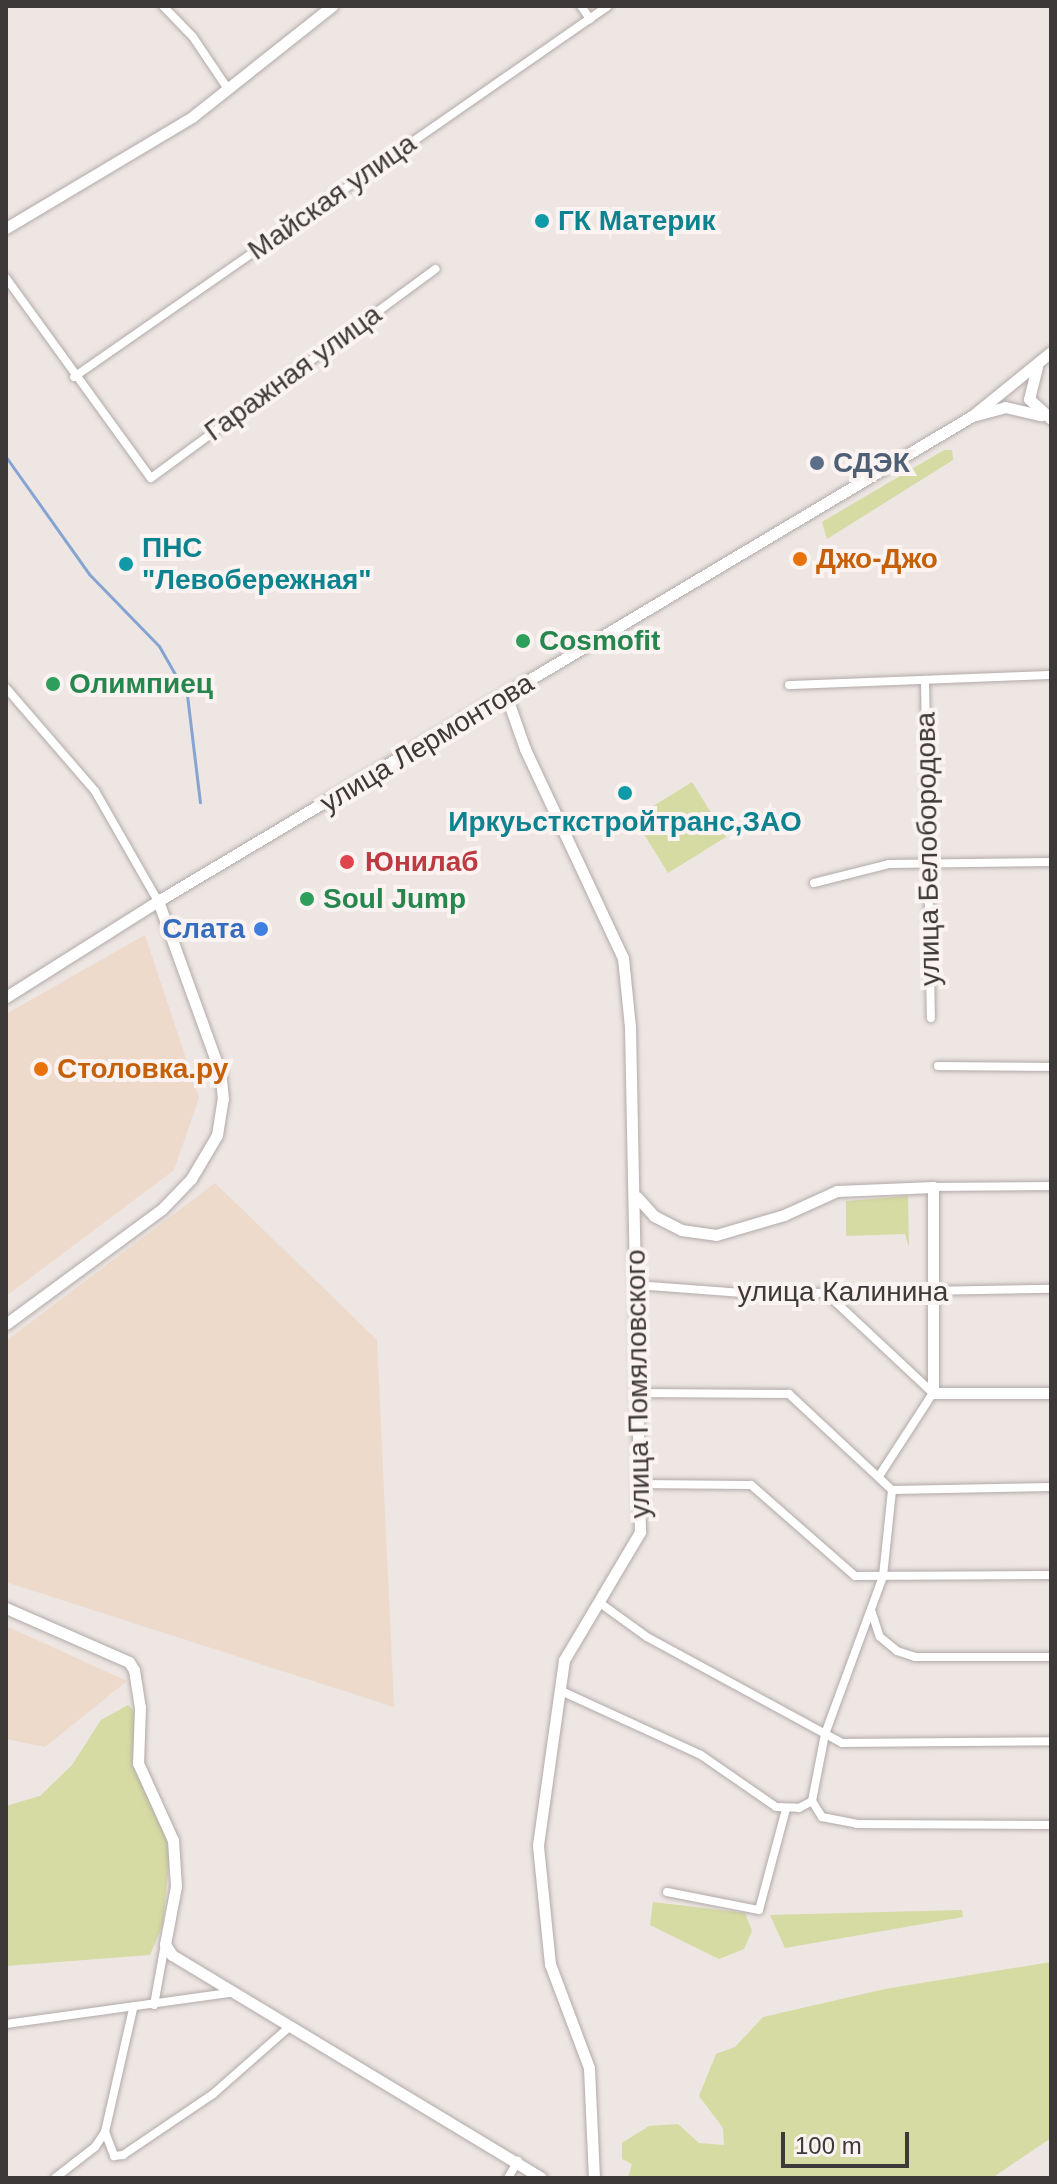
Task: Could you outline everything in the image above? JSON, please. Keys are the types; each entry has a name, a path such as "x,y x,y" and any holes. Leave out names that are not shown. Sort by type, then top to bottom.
{"street":[{"path":"163,6 193,37 228,89"},
{"path":"6,228 192,117 332,6"},
{"path":"581,6 590,19"},
{"name":"Майская улица","path":"74,377 608,6"},
{"name":"Гаражная улица","path":"74,377 151,478 435,269"},
{"path":"6,278 74,377"},
{"path":"1049,418 1029,399 1028,388 1051,352"},
{"name":"улица Лермонтова","path":"6,997 158,901 972,416 1051,352"},
{"name":"улица Лермонтова","path":"972,416 1005,407 1049,418"},
{"path":"789,685 1051,675"},
{"name":"улица Белобородова","path":"925,680 931,1018"},
{"path":"6,688 95,791 158,901 220,1072 223,1099 217,1135 208,1157 162,1209 6,1324"},
{"name":"улица Помяловского","path":"506,695 525,749 623,958 636,1197 636,1484 639,1537 564,1660 538,1846 550,1964 589,2068 594,2178"},
{"path":"814,883 889,864 1051,862"},
{"path":"938,1066 1051,1067"},
{"path":"636,1197 654,1216 681,1230 716,1235 784,1215 837,1191 1051,1186"},
{"path":"879,1476 933,1393 933,1187"},
{"name":"улица Калинина","path":"636,1285 672,1291 1051,1289"},
{"path":"826,1292 933,1393 1051,1393"},
{"path":"637,1393 789,1394 892,1490 1051,1487"},
{"path":"636,1484 737,1481 751,1485 855,1576 1051,1575"},
{"path":"892,1490 883,1576 825,1734 812,1801 822,1817 857,1824 1051,1825"},
{"path":"600,1603 647,1637 825,1734 861,1745 1051,1741"},
{"path":"6,1608 129,1662 140,1707 138,1763 173,1840 176,1886 154,2005"},
{"path":"870,1609 880,1637 897,1651 915,1657 1051,1657"},
{"path":"559,1690 701,1755 769,1803 786,1809 812,1801"},
{"path":"667,1892 759,1910 786,1809"},
{"path":"165,1944 180,1964 518,2161 541,2178"},
{"path":"6,2024 133,2009 229,1993"},
{"path":"55,2178 95,2147 105,2132 133,2009"},
{"path":"105,2132 114,2156 123,2155 213,2094 288,2028"},
{"path":"508,2178 518,2161"}],"shaded area":[{"path":"145,935 199,1098 174,1170 6,1296 6,1014"},
{"path":"215,1183 377,1340 394,1707 6,1582 6,1341"},
{"path":"6,1626 127,1681 45,1747 6,1739"}],"green space":[{"path":"944,450 952,450 953,460 827,539 822,522"},
{"path":"692,782 726,837 668,873 634,818"},
{"path":"908,1196 909,1248 905,1234 846,1236 846,1201"},
{"path":"128,1705 140,1718 132,1765 162,1822 170,1853 163,1924 150,1955 6,1966 6,1806 40,1796 72,1765 101,1720"},
{"path":"653,1902 745,1913 752,1931 744,1949 719,1959 650,1925"},
{"path":"962,1910 963,1917 785,1948 770,1915"},
{"path":"1051,1962 1051,2138 992,2178 628,2178 632,2164 622,2159 622,2143 649,2126 678,2124 699,2143 724,2145 723,2128 699,2096 716,2054 735,2047 763,2017 885,1989"}],"waterway":[{"path":"6,457 89,574 159,646 187,695 200,802"}],"place":[{"name":"ГК Материк","path":"542,221"},
{"name":"СДЭК","path":"817,463"},
{"name":"Джо-Джо","path":"800,559"},
{"name":"ПНС \"Левобережная\"","path":"126,564"},
{"name":"Cosmofit","path":"523,641"},
{"name":"Олимпиец","path":"53,684"},
{"name":"Иркуьсткстройтранс,ЗАО","path":"625,793"},
{"name":"Юнилаб","path":"347,862"},
{"name":"Soul Jump","path":"307,899"},
{"name":"Слата","path":"261,929"},
{"name":"Столовка.ру","path":"41,1069"}]}
